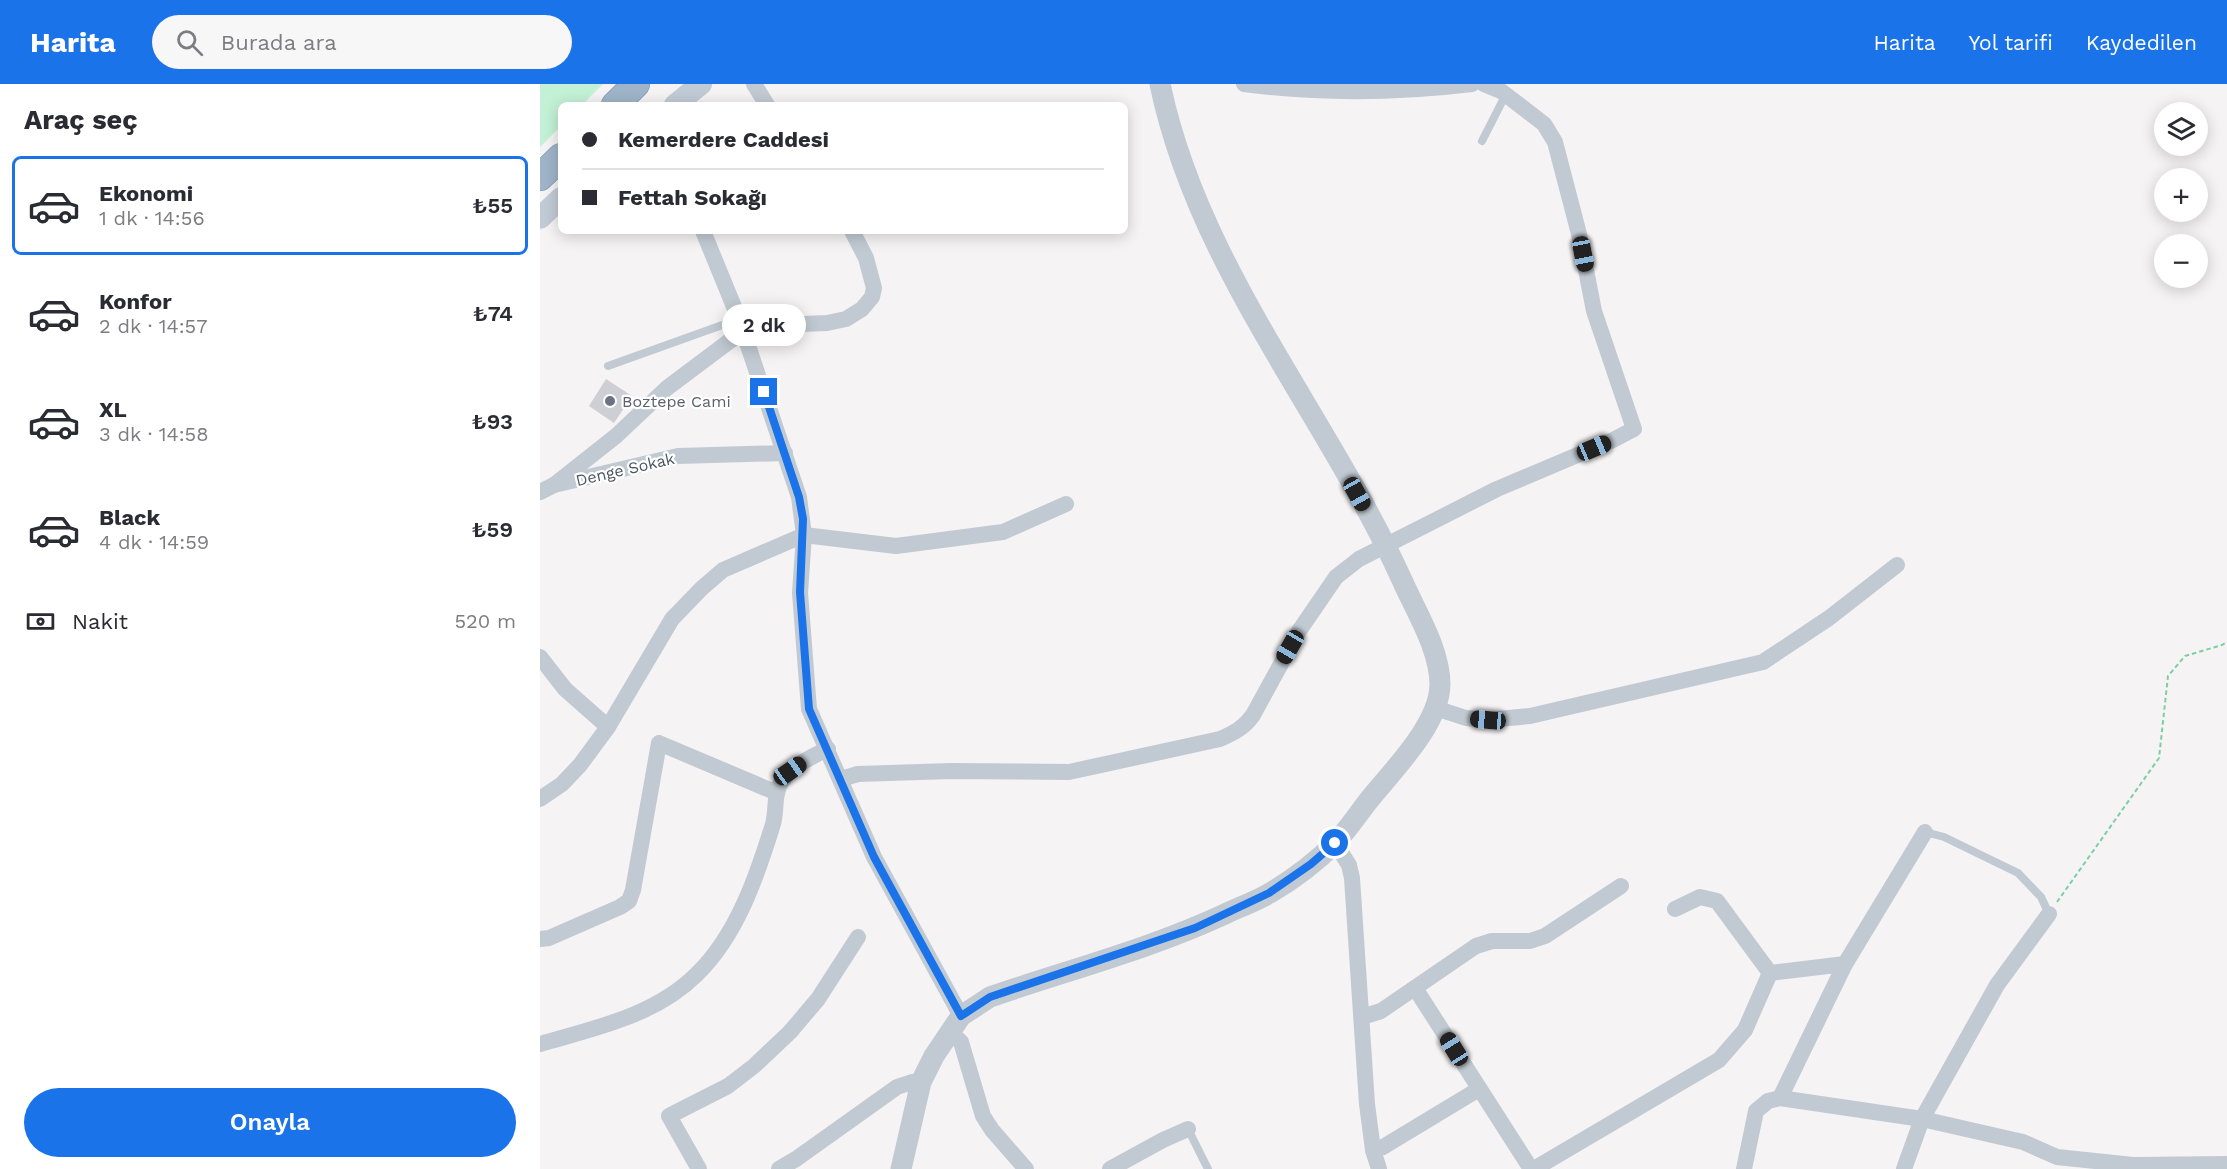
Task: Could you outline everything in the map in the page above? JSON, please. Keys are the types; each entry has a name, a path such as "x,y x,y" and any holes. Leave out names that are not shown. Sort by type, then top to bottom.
{"highway":[{"path":"618,102 636,84"},
{"path":"540,177 558,160"}],"main road":[{"path":"679,102 701,84"},
{"path":"540,218 558,201"}],"street":[{"path":"754,84 765,102"},
{"path":"901,1169 921,1082 934,1056 955,1024 990,997 1195,928 1269,893 1311,864 1335,843 1412,746 1435,708 1440,686 1437,665 1430,643 1386,546 1212,236 1179,154 1166,113 1160,84"},
{"path":"1244,84 1275,88 1352,91 1472,84"},
{"path":"841,779 858,774 951,771 1069,772 1220,739 1246,725 1250,720 1299,631 1335,577 1359,559 1497,489 1634,429 1594,312 1579,234 1558,149 1544,124 1506,94 1484,84"},
{"path":"705,234 741,325 799,497 804,535 800,592 809,709 880,867 955,1024 983,1116 992,1130 1026,1169"},
{"path":"547,488 616,436 667,388 741,325 827,323 846,319 862,309 872,297 874,288 866,258 856,234"},
{"name":"Denge Sokak","path":"547,488 678,456 785,453"},
{"path":"540,799 562,784 580,765 608,727 672,619 723,570 804,535 896,546 1004,532 1066,504"},
{"path":"1435,708 1466,718 1488,720 1530,716 1763,662 1829,618 1897,565"},
{"path":"540,657 565,689 608,727"},
{"path":"540,939 549,938 602,916 628,901 633,890 659,743 777,793"},
{"path":"540,1044 613,1023 656,1005 697,974 731,931 774,821 777,793 781,782 790,771 828,749"},
{"path":"1780,1098 1845,963 1925,832"},
{"path":"1335,843 1349,865 1352,878 1367,1104 1373,1150 1379,1169"},
{"path":"1362,1017 1381,1011 1476,946 1492,941 1520,942 1545,936 1621,886"},
{"path":"1674,909 1700,897 1717,901 1770,973"},
{"path":"1904,1169 1922,1119 1997,985 2049,914"},
{"path":"699,1169 669,1116 728,1086 754,1066 790,1032 818,999 858,937"},
{"path":"1770,973 1845,963"},
{"path":"1415,988 1533,1169 1719,1060 1745,1030 1770,973"},
{"path":"779,1169 897,1087 912,1082 921,1082"},
{"path":"1373,1150 1383,1147 1479,1089"},
{"path":"1744,1169 1756,1111 1768,1101 1780,1098 1922,1119 2023,1142 2056,1163 2133,1167 2227,1164"},
{"path":"1110,1169 1188,1129"}],"lane":[{"path":"1482,141 1506,94"},
{"path":"608,366 741,325"},
{"path":"1925,832 1944,837 2018,873 2041,897 2049,914"},
{"path":"1188,1129 1208,1169"}],"path":[{"path":"2049,914 2159,758 2168,676 2185,656 2227,642"}],"green space":[{"path":"540,84 603,84 585,102 558,102 558,129 540,147"}],"building":[{"name":"Boztepe Cami","path":"606,379 632,396 614,423 589,406"}],"place":[{"name":"Boztepe Cami","path":"610,401"}],"route":[{"path":"764,392 799,497 803,519 800,592 809,709 874,857 961,1016 990,997 1195,928 1269,893 1311,864 1335,843"}]}
